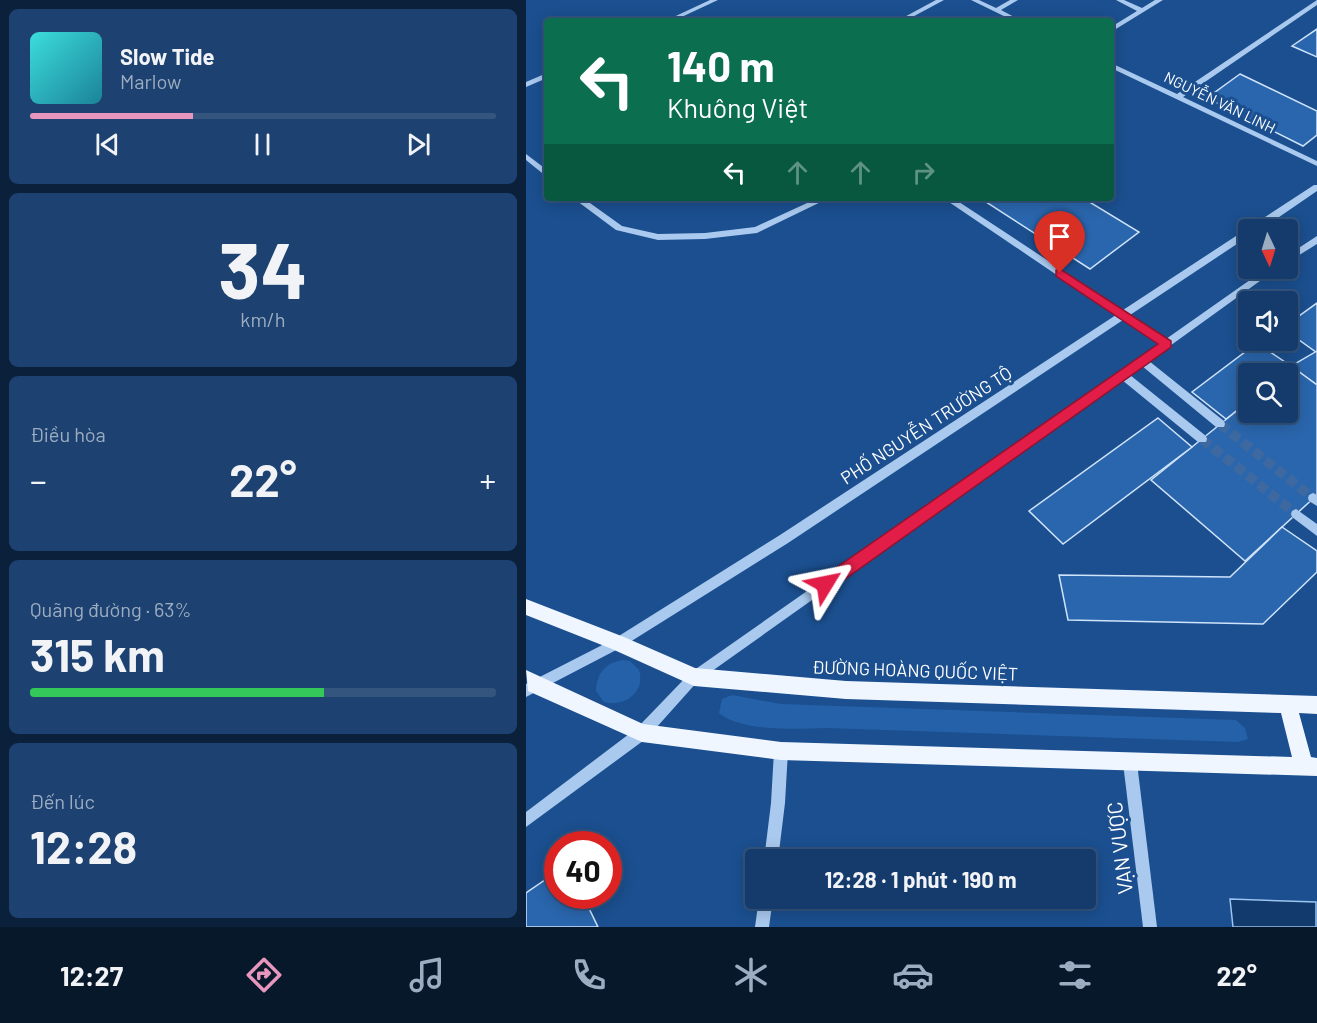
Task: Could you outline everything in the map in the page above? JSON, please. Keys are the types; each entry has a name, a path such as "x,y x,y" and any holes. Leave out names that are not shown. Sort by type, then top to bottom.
{"main road":[{"name":"ĐƯỜNG HOÀNG QUỐC VIỆT","path":"526,607 618,643 694,677 846,690 1316,705"},
{"path":"529,685 642,733 781,751 1130,764 1310,767 1288,704"}],"street":[{"path":"675,18 715,0"},
{"path":"906,18 941,0"},
{"path":"974,0 1013,18"},
{"path":"996,10 1015,0"},
{"path":"1119,0 1142,11"},
{"path":"1114,28 1160,0"},
{"path":"1178,97 1316,2"},
{"name":"NGUYỄN VĂN LINH","path":"1114,66 1316,164"},
{"path":"526,85 544,76"},
{"path":"526,156 544,171"},
{"name":"PHỐ NGUYỄN TRƯỜNG TỘ","path":"1269,219 1316,187"},
{"path":"581,201 619,228 658,237 705,236 757,230 819,201"},
{"path":"952,201 1167,344"},
{"path":"1298,252 1316,239"},
{"name":"PHỐ NGUYỄN TRƯỜNG TỘ","path":"529,685 618,643 784,539 1238,240"},
{"path":"526,820 642,733 694,677 1259,279"},
{"path":"1142,361 1220,424"},
{"path":"1123,375 1202,439"},
{"path":"1296,514 1316,531"},
{"path":"772,849 781,751"},
{"name":"VẠN VƯỢC","path":"1130,764 1150,927"},
{"path":"762,927 764,909"}],"shaded area":[{"path":"623,660 630,661 639,670 637,691 626,700 604,702 596,691 600,674 607,666"},
{"path":"732,695 781,704 1236,720 1245,728 1248,739 1238,742 770,728 741,724 719,713 722,699"},
{"path":"1230,899 1316,902 1316,927 1233,927"}],"building":[{"path":"1317,29 1317,57 1292,46"},
{"path":"1240,74 1317,111 1317,135 1303,146 1207,98"},
{"path":"1088,201 1139,232 1090,269 986,202"},
{"path":"1317,303 1316,352 1298,339 1298,317"},
{"path":"1246,351 1269,351 1287,363 1238,363 1238,410 1226,419 1192,392"},
{"path":"1317,351 1317,385 1298,371 1296,363"},
{"path":"1298,371 1317,385 1317,495 1245,561 1151,480 1238,410 1238,423 1298,423"},
{"path":"1158,418 1192,447 1063,544 1029,511"},
{"path":"1282,527 1317,551 1317,572 1263,624 1068,620 1059,575 1230,577"},
{"path":"544,881 544,909 589,909 598,927 526,927 526,893"}],"tunnel":[{"path":"1220,424 1313,498"},
{"path":"1202,439 1296,514"}],"route":[{"path":"825,584 1167,344 1060,273"}]}
